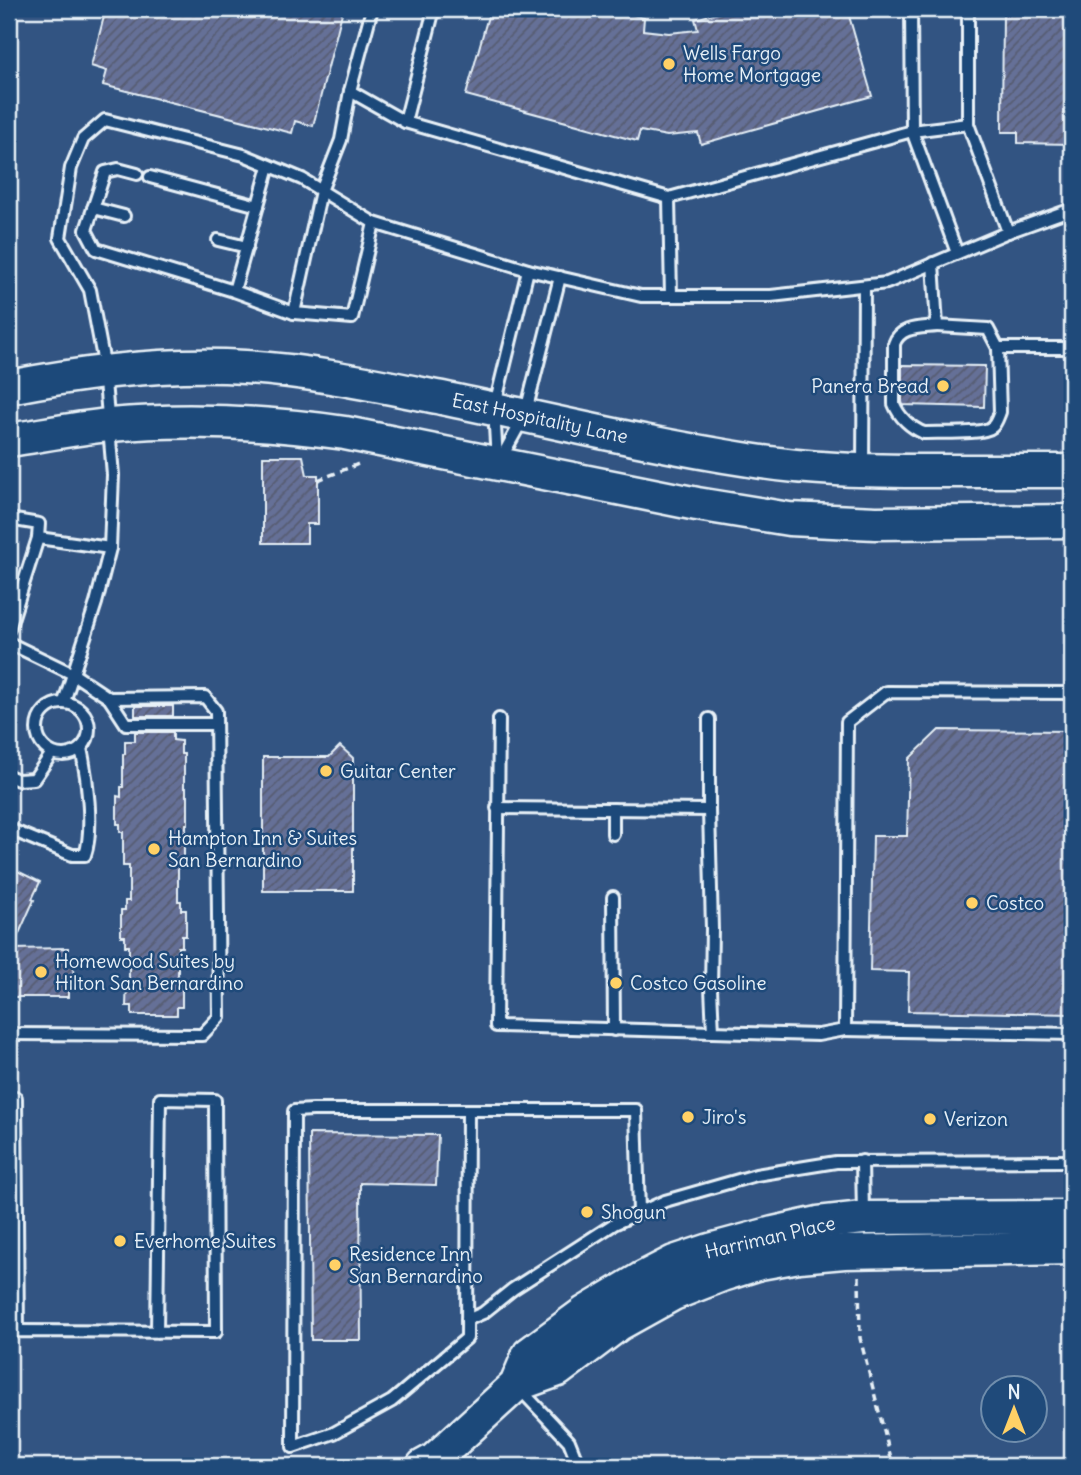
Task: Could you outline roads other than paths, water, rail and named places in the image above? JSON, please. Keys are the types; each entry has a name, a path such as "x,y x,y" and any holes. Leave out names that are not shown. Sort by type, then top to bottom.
{"main road":[{"name":"East Hospitality Lane","path":"9,387 105,371 243,367 365,382 750,460 800,467 863,471 1072,471"},
{"path":"9,440 108,425 169,421 235,422 345,433 709,506 789,519 876,523 1072,521"},
{"name":"Harriman Place","path":"516,1385 529,1354 586,1312 674,1262 709,1250 818,1223 863,1217 1072,1216"},
{"name":"Harriman Place","path":"423,1466 434,1460 516,1385 558,1370 619,1324 673,1294 722,1275 760,1263 844,1252 1072,1248"}],"lane":[{"path":"294,313 321,191 341,140 350,91 372,9"},
{"path":"405,122 434,9"},
{"path":"911,9 912,131 957,253"},
{"path":"968,9 968,124 1008,232"},
{"path":"350,91 405,122 669,198 912,131 968,124"},
{"path":"64,702 96,603 110,548 113,475 105,371 90,290 60,238 71,168 83,139 105,120 244,155 302,179 374,223 528,270 641,296 771,296 887,284 1008,232 1072,209"},
{"path":"234,291 269,166"},
{"path":"137,174 118,169 105,172 86,230 96,249 234,291 294,313 352,318 374,223"},
{"path":"150,177 258,206"},
{"path":"669,198 671,296"},
{"path":"93,208 124,216"},
{"path":"218,240 247,247"},
{"path":"933,263 937,326"},
{"path":"497,464 494,409 528,270"},
{"path":"497,464 525,415 560,277"},
{"path":"863,471 864,286"},
{"path":"937,326 988,328 998,348 1000,412 992,428 982,431 924,433 918,431 897,412 894,404 894,344 901,333 908,329 937,326"},
{"path":"998,348 1072,348"},
{"path":"9,519 38,524 38,538 9,629"},
{"path":"38,538 110,548"},
{"path":"9,643 73,674 109,698 126,724 216,724"},
{"path":"845,1030 847,722 886,692 1072,694"},
{"path":"9,1034 202,1035 219,1017 216,711 205,697 109,698"},
{"path":"64,702 83,711 90,730 88,740 81,748 73,754 62,755 52,753 44,747 36,728 45,709 64,702"},
{"path":"499,719 496,1026 818,1035 845,1030 1072,1034"},
{"path":"709,719 713,1032"},
{"path":"9,829 72,855 85,855 90,842 87,773 81,748"},
{"path":"9,776 18,780 34,779 52,753"},
{"path":"497,808 709,810"},
{"path":"613,809 613,834"},
{"path":"613,897 614,1030"},
{"path":"9,1098 16,1098 13,1332 157,1332 216,1332 215,1100 160,1099 157,1332"},
{"path":"468,1110 467,1338 392,1401 334,1433 293,1447 294,1111 313,1110 468,1110 636,1110 639,1212"},
{"path":"467,1320 483,1313 513,1289 614,1224 665,1201 756,1175 820,1163 862,1161 1072,1161"},
{"path":"862,1161 863,1217"},
{"path":"516,1385 569,1441 579,1466"}],"place":[{"name":"Wells Fargo Home Mortgage","path":"669,64"},
{"name":"Panera Bread","path":"943,386"},
{"name":"Guitar Center","path":"326,771"},
{"name":"Hampton Inn & Suites San Bernardino","path":"154,849"},
{"name":"Costco","path":"972,903"},
{"name":"Homewood Suites by Hilton San Bernardino","path":"41,972"},
{"name":"Costco Gasoline","path":"616,983"},
{"name":"Jiro's","path":"688,1117"},
{"name":"Verizon","path":"930,1119"},
{"name":"Shogun","path":"587,1212"},
{"name":"Everhome Suites","path":"120,1241"},
{"name":"Residence Inn San Bernardino","path":"335,1265"}]}
